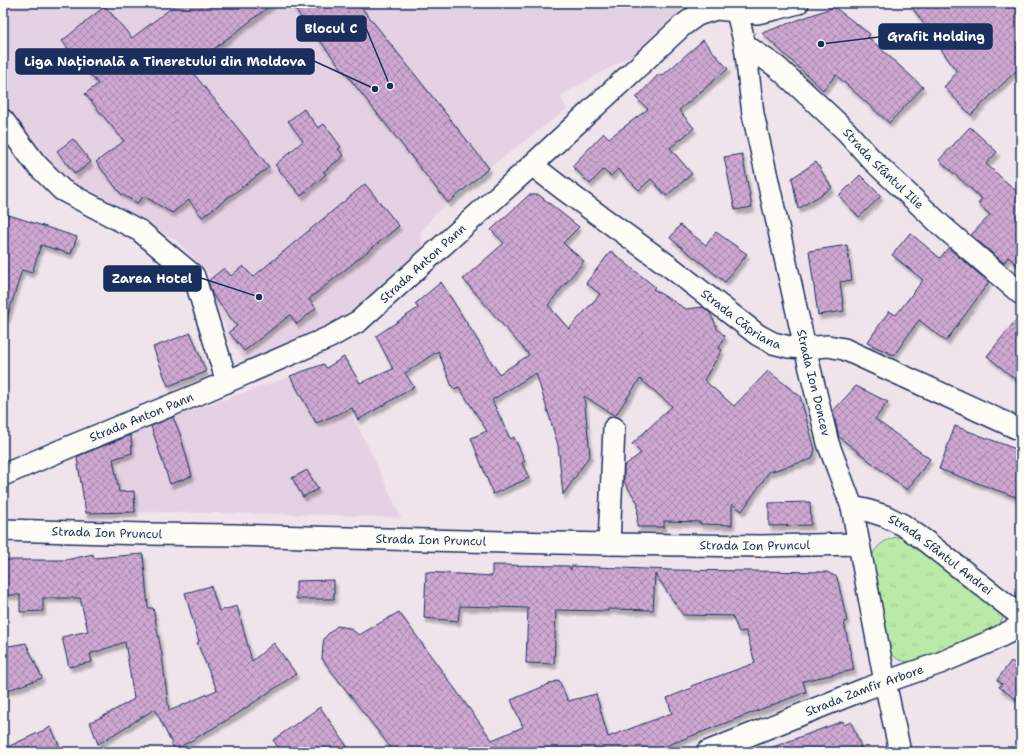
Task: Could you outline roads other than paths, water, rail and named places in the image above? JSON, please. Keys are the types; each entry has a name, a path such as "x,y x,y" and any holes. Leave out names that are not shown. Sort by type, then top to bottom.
{"street":[{"name":"Strada Anton Pann","path":"3,475 227,382 330,337 359,321 532,165 687,22 697,15 716,9 757,13 798,3"},
{"name":"Strada Ion Doncev","path":"737,12 745,45 753,114 805,348 828,443 852,507 885,682 900,752"},
{"name":"Strada Sfântul Ilie","path":"745,45 777,67 846,131 872,160 942,226 1021,294"},
{"path":"3,120 36,164 62,190 140,231 194,276 227,382"},
{"name":"Strada Căpriana","path":"532,165 563,189 674,268 758,336 773,343 789,347 805,348 828,346 844,349 1021,430"},
{"path":"609,544 614,428"},
{"name":"Strada Sfântul Andrei","path":"852,507 885,516 903,525 1021,616"},
{"name":"Strada Ion Pruncul","path":"3,530 609,544 760,546 859,544"},
{"name":"Strada Zamfir Arbore","path":"707,752 865,689 940,662 989,642 1021,626"}],"place":[{"name":"Grafit Holding","path":"821,44"},
{"name":"Blocul C","path":"390,86"},
{"name":"Liga Națională a Tineretului din Moldova","path":"375,89"},
{"name":"Zarea Hotel","path":"259,297"}]}
